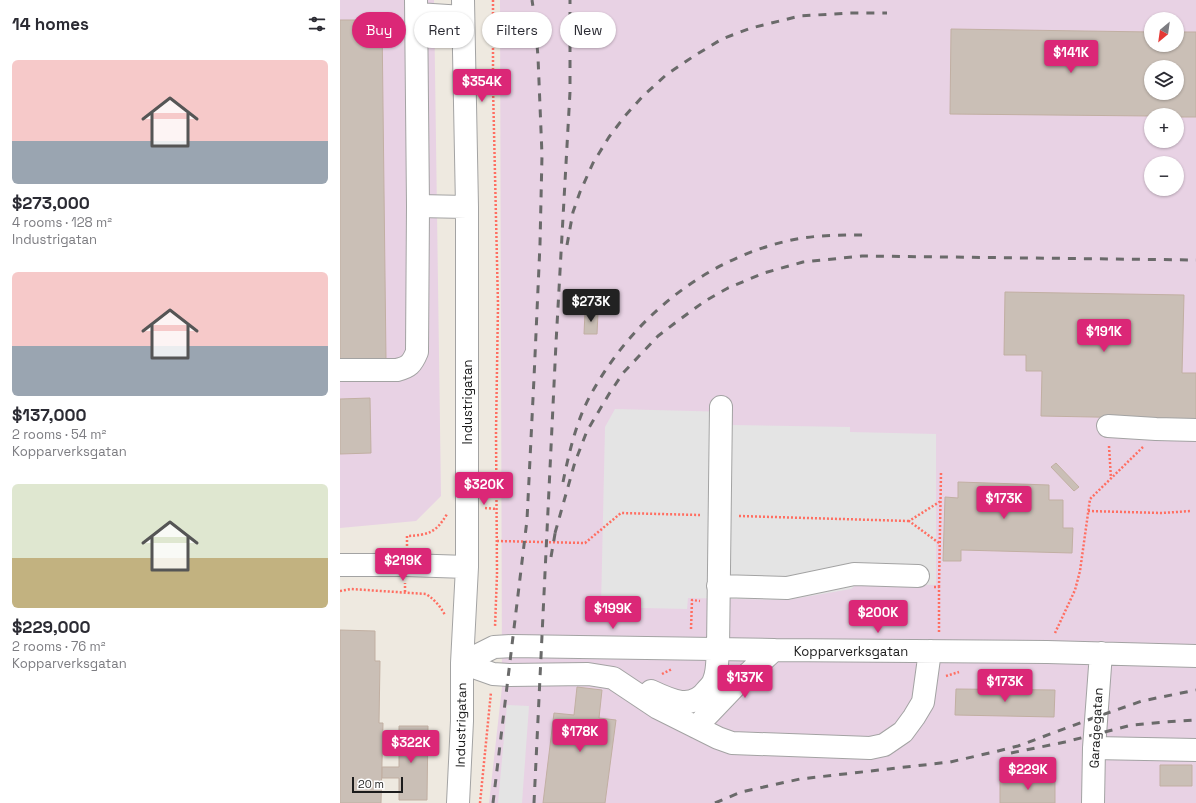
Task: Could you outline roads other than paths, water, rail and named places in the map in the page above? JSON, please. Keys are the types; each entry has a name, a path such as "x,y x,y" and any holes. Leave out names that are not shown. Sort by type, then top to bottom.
{"street":[{"path":"340,370 397,370 404,368 412,362 417,352 418,206 416,7 463,9"},
{"name":"Industrigatan","path":"458,803 462,729 462,663 467,567 467,207 463,9"},
{"path":"418,206 467,207"},
{"path":"462,663 493,674 588,674 613,678 629,681 672,701 691,703 705,694 714,681 718,649 721,407"},
{"path":"1108,426 1196,430"},
{"path":"340,565 467,567"},
{"path":"718,594 787,588 854,574 924,581"},
{"name":"Kopparverksgatan","path":"462,663 494,648 542,646 774,650 1047,652 1196,656"},
{"path":"696,727 740,681 774,650"},
{"path":"613,678 658,708 718,738 732,743 870,748 884,745 903,732 914,717 923,702 935,651"},
{"name":"Garagegatan","path":"1093,803 1094,748 1101,654"},
{"path":"1094,748 1196,750"}],"railway":[{"path":"493,803 527,520 534,378 542,155 538,57 532,0"},
{"path":"534,803 556,343 570,92 570,0"},
{"path":"567,245 573,212 593,163 609,137 625,116 642,97 666,75 722,39 751,28 800,16 849,13 887,13"},
{"path":"563,482 570,449 577,427 590,396 607,368 626,343 648,319 672,298 698,279 726,263 756,250 787,241 816,236 865,235"},
{"path":"555,533 575,462 587,431 623,373 658,336 705,301 728,288 764,273 803,262 862,256 1196,260"},
{"path":"551,557 556,528"},
{"path":"715,803 741,792 800,779 950,762 994,752 1018,746 1142,701 1196,690"},
{"path":"1011,753 1065,742 1132,725 1196,720"}]}
